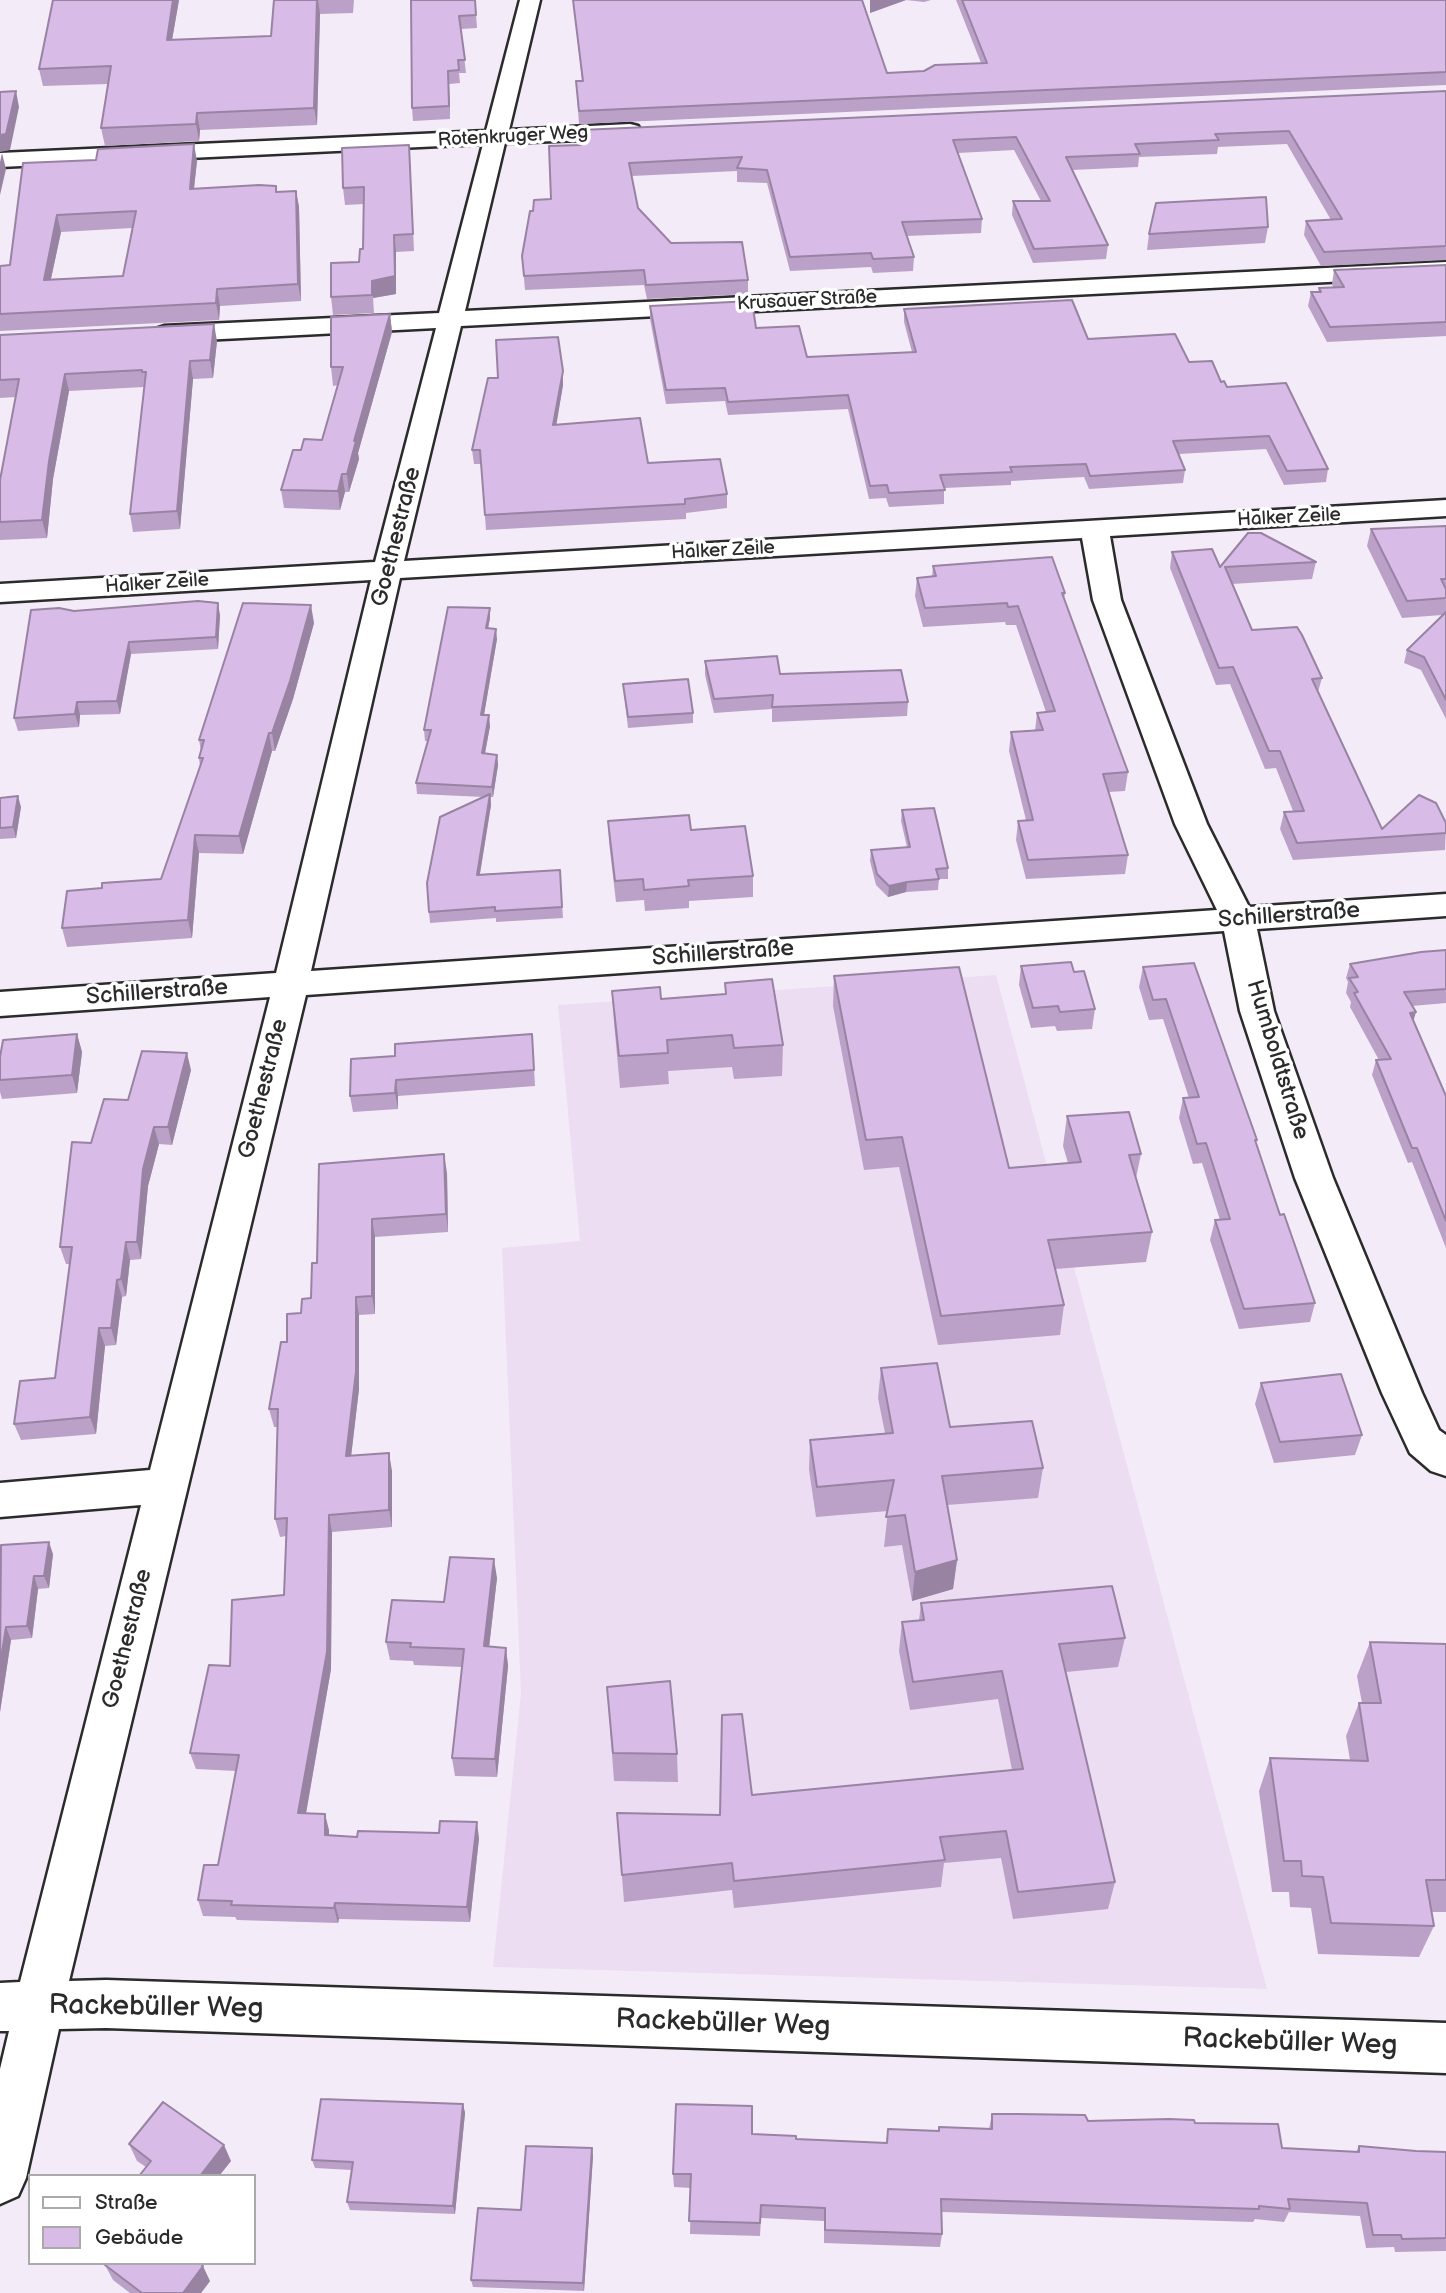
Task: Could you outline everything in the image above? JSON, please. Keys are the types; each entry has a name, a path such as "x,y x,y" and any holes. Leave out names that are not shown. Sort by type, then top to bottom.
{"street":[{"name":"Goethestraße","path":"0,2178 19,2006 165,1486 291,984 388,569 530,0"},
{"name":"Rotenkruger Weg","path":"0,160 645,131"},
{"name":"Krusauer Straße","path":"136,335 1446,269"},
{"name":"Halker Zeile","path":"0,593 1446,508"},
{"name":"Humboldtstraße","path":"1095,530 1111,612 1191,824 1238,919 1257,1011 1314,1178 1407,1405 1424,1441 1446,1460"},
{"name":"Schillerstraße","path":"0,1004 1446,905"},
{"path":"0,1500 165,1486"},
{"name":"Rackebüller Weg","path":"19,2006 106,2004 1446,2048"}],"shaded area":[{"path":"996,975 1267,1989 493,1967 521,1694 502,1248 580,1241 558,1005"}],"building":[{"path":"53,0 173,0 167,40 271,36 274,0 317,0 314,108 197,113 196,124 101,128 111,66 39,69"},
{"path":"411,0 475,0 476,15 459,16 465,60 458,60 459,70 448,71 449,106 412,108"},
{"path":"573,0 862,0 887,73 924,71 935,65 987,63 962,0 1446,0 1446,72 579,111 576,81 583,81"},
{"path":"16,91 6,134 0,135 0,92"},
{"path":"1446,91 1446,246 1324,252 1306,221 1342,219 1289,131 1215,134 1219,140 1135,144 1140,154 1066,157 1108,245 1034,249 1013,201 1050,201 1016,137 953,140 982,219 902,222 914,257 873,259 871,253 790,257 767,170 737,168 742,157 629,163 638,208 671,243 742,242 748,280 646,285 644,270 524,276 522,256 530,211 533,211 534,200 551,199 549,146 582,145 581,130"},
{"path":"194,144 190,189 259,185 276,186 276,192 296,191 298,284 217,289 216,303 0,314 0,266 10,265 23,163 96,160 98,149","holes":["136,211 123,276 44,280 57,215"]},
{"path":"409,145 413,234 394,235 395,276 372,281 372,295 331,297 331,263 359,262 360,249 363,249 364,187 343,188 342,148"},
{"path":"1266,197 1268,227 1149,234 1156,203"},
{"path":"1446,265 1446,322 1330,327 1311,292 1321,292 1319,288 1344,287 1334,270"},
{"path":"1072,300 1088,339 1175,334 1189,362 1212,361 1221,382 1224,381 1227,387 1286,383 1328,469 1287,471 1269,436 1173,441 1185,470 1090,476 1086,464 1010,467 1012,472 940,475 945,490 889,493 887,485 870,486 848,395 728,402 725,388 666,390 650,306 752,301 756,328 799,326 807,357 916,352 904,309"},
{"path":"390,314 347,474 342,474 338,491 281,490 293,450 301,450 304,439 322,440 343,367 331,367 331,317"},
{"path":"214,324 210,360 190,361 177,511 130,514 146,372 65,374 49,461 42,520 0,522 0,480 19,379 0,380 0,335"},
{"path":"558,337 563,371 553,425 640,418 648,463 720,459 727,494 685,499 685,504 485,515 480,450 472,450 488,378 498,378 496,340"},
{"path":"1446,526 1446,579 1441,579 1446,589 1446,598 1407,601 1371,529"},
{"path":"1248,533 1261,533 1316,562 1225,567 1252,630 1297,627 1302,635 1322,678 1312,679 1382,829 1419,795 1436,803 1446,823 1446,833 1297,843 1284,812 1304,811 1280,751 1269,751 1233,667 1219,668 1172,552 1212,549 1220,567"},
{"path":"1052,557 1065,593 1062,593 1128,772 1103,774 1128,855 1028,860 1018,821 1033,820 1011,732 1043,730 1037,713 1055,711 1018,606 1008,607 1007,603 925,608 917,578 936,576 933,566"},
{"path":"198,601 218,603 216,637 129,642 117,701 77,702 75,714 14,718 31,610 59,608 74,611"},
{"path":"243,603 311,605 290,681 272,733 269,733 239,836 195,835 188,920 62,928 67,891 102,888 102,883 161,879 203,758 199,758 204,740 199,740"},
{"path":"448,607 490,608 486,628 496,629 481,715 489,715 482,753 497,755 492,787 416,783 431,730 424,730"},
{"path":"1446,612 1446,700 1424,657 1407,650"},
{"path":"777,656 780,674 901,670 908,702 772,707 773,695 714,699 705,661"},
{"path":"688,679 693,713 628,717 623,684"},
{"path":"490,794 477,875 560,870 562,907 495,911 495,907 429,912 427,883 440,817"},
{"path":"18,796 13,827 0,828 0,798"},
{"path":"934,808 948,868 936,869 939,879 889,886 877,874 871,850 910,847 902,810"},
{"path":"689,815 691,830 745,826 753,876 688,880 689,886 644,890 643,879 615,881 608,821"},
{"path":"1446,950 1446,989 1404,992 1416,1012 1410,1013 1446,1096 1446,1221 1417,1148 1412,1148 1376,1060 1391,1059 1354,993 1358,992 1349,978 1358,977 1350,964"},
{"path":"1071,962 1074,972 1084,971 1095,1009 1060,1012 1058,1006 1033,1008 1021,966"},
{"path":"1194,963 1257,1140 1280,1215 1284,1214 1315,1303 1244,1309 1215,1220 1230,1219 1206,1143 1197,1144 1183,1098 1199,1097 1166,999 1153,1000 1143,967"},
{"path":"959,967 1009,1168 1081,1162 1067,1116 1129,1112 1141,1154 1129,1155 1152,1232 1048,1240 1064,1305 941,1316 902,1137 866,1140 834,976"},
{"path":"772,979 783,1045 734,1048 732,1035 667,1040 668,1053 619,1056 612,991 660,987 661,999 726,994 725,983"},
{"path":"77,1034 72,1075 0,1080 3,1040"},
{"path":"532,1034 534,1070 396,1080 395,1093 350,1096 351,1059 395,1056 395,1044"},
{"path":"142,1051 187,1053 168,1127 154,1127 143,1169 137,1242 126,1242 121,1279 117,1280 111,1328 99,1328 90,1417 14,1424 20,1381 55,1378 72,1247 60,1247 72,1142 91,1143 104,1099 128,1100"},
{"path":"444,1154 446,1214 372,1219 372,1296 356,1297 356,1371 346,1456 389,1453 389,1510 329,1515 327,1652 298,1813 325,1814 325,1835 357,1837 358,1831 439,1833 440,1821 477,1822 467,1907 335,1903 334,1908 231,1905 232,1901 198,1900 204,1865 218,1865 239,1755 190,1753 209,1665 230,1666 232,1600 284,1595 287,1518 275,1519 278,1409 269,1409 281,1342 287,1342 287,1314 301,1313 302,1299 311,1298 312,1263 317,1263 319,1164"},
{"path":"937,1363 950,1427 1032,1421 1043,1468 942,1476 957,1560 915,1572 905,1515 886,1517 894,1480 817,1487 810,1440 893,1433 881,1368"},
{"path":"1341,1374 1362,1435 1280,1442 1261,1383"},
{"path":"49,1542 44,1576 34,1576 27,1626 6,1627 0,1665 1,1545"},
{"path":"450,1557 494,1559 484,1646 506,1648 495,1759 452,1758 464,1649 410,1647 411,1643 386,1642 392,1600 444,1602"},
{"path":"1112,1586 1125,1638 1059,1644 1115,1882 1018,1892 1006,1831 940,1837 945,1860 734,1881 732,1863 622,1875 617,1813 720,1815 722,1715 742,1714 752,1795 1023,1769 1002,1671 913,1682 902,1622 924,1620 921,1603"},
{"path":"1370,1642 1446,1644 1446,1880 1426,1880 1434,1926 1331,1923 1323,1877 1302,1876 1301,1861 1284,1861 1270,1758 1368,1761 1359,1703 1381,1703"},
{"path":"670,1681 677,1754 613,1753 607,1687"},
{"path":"321,2099 463,2104 453,2206 347,2202 353,2162 312,2160"},
{"path":"163,2102 224,2145 202,2174 141,2174 151,2161 129,2144"},
{"path":"676,2104 752,2106 752,2134 796,2136 796,2139 887,2143 888,2129 992,2129 992,2114 1085,2115 1088,2121 1169,2119 1194,2120 1195,2123 1278,2124 1282,2148 1359,2152 1359,2146 1446,2152 1446,2238 1402,2239 1401,2235 1373,2235 1367,2203 1288,2199 1290,2209 1259,2206 1259,2209 941,2199 942,2234 825,2230 825,2208 761,2205 760,2223 689,2221 691,2174 673,2174"},
{"path":"526,2146 592,2148 583,2283 471,2280 478,2208 521,2210"},
{"path":"105,2265 203,2266 183,2293 142,2293"}]}
